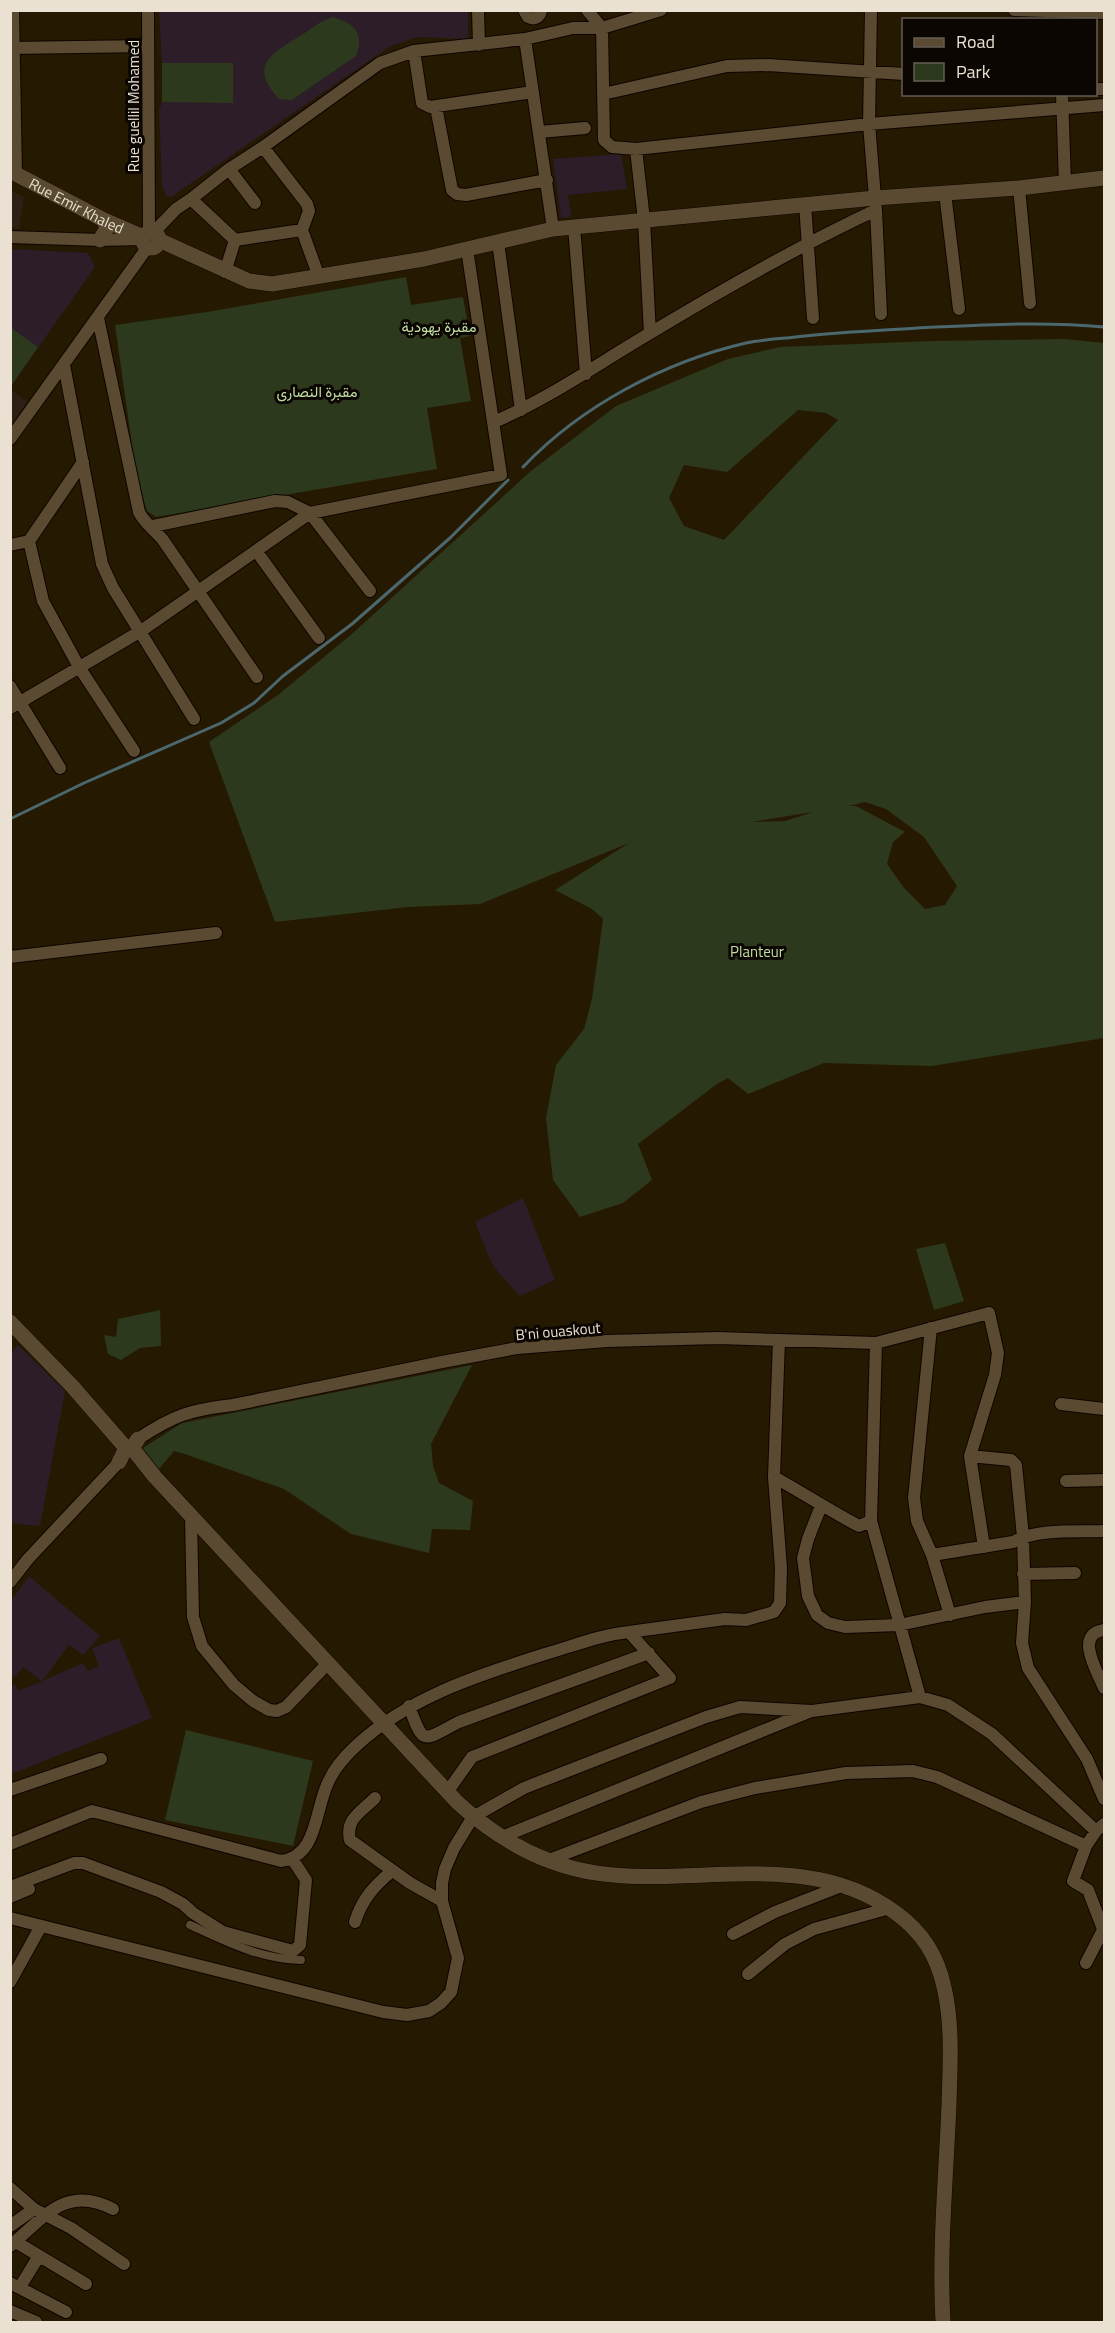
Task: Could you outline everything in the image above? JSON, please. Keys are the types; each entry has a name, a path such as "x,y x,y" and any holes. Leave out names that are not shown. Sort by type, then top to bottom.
{"street":[{"path":"13,10 13,172"},
{"name":"Rue guellil Mohamed","path":"148,10 149,238"},
{"path":"478,10 478,45"},
{"path":"524,10 528,17 535,19 541,10"},
{"path":"587,10 602,28 604,140 612,147 636,149 869,124 1104,105"},
{"path":"10,439 98,318 149,238 176,209 380,63 414,51 525,39 573,28 602,28 662,10"},
{"path":"871,10 869,124 881,314"},
{"path":"1014,10 1061,14 1104,13"},
{"path":"525,39 554,229"},
{"path":"12,48 148,46"},
{"path":"414,51 422,103 430,107 533,92"},
{"path":"603,94 727,66 768,65 902,74"},
{"path":"1062,96 1065,183"},
{"path":"436,107 452,190 458,194 466,195 547,180"},
{"path":"540,132 585,128"},
{"path":"263,147 307,204 309,211 302,230 319,277"},
{"path":"636,149 644,220 650,333"},
{"path":"229,169 255,203"},
{"name":"Rue Emir Khaled","path":"13,172 104,220 225,272 249,281 272,284 424,259 554,229 805,204 875,204 945,193 1019,188 1104,178"},
{"path":"1019,188 1030,303"},
{"path":"945,193 959,309"},
{"path":"191,199 235,240"},
{"path":"148,201 156,212 176,209"},
{"path":"805,204 813,318"},
{"path":"494,422 521,410 586,374 650,333 875,204"},
{"path":"100,240 107,228 104,220"},
{"path":"574,227 586,374"},
{"path":"235,240 302,230"},
{"path":"10,237 100,240 149,238"},
{"path":"225,272 235,240"},
{"path":"498,242 521,410"},
{"path":"15,705 141,631 310,513 501,475 467,249"},
{"path":"98,318 143,520 153,526 257,677"},
{"path":"63,365 102,564 113,588 194,719"},
{"path":"10,545 29,542 83,462"},
{"path":"153,526 281,501 288,502 310,513 370,591"},
{"path":"29,542 43,601 79,667 134,751"},
{"path":"257,552 319,638"},
{"path":"10,686 15,705 60,768"},
{"path":"10,957 216,933"},
{"name":"B'ni ouaskout","path":"10,1582 28,1559 129,1449 180,1414 517,1348 668,1339 876,1343 989,1313 998,1353 995,1375 970,1456"},
{"path":"931,1328 914,1498 917,1521 932,1556 950,1615"},
{"path":"13,1330 72,1386 109,1430 150,1471 383,1724 473,1817 502,1837 546,1861 596,1873 644,1875 727,1873 805,1876 844,1885 867,1893 890,1908 906,1920 927,1942 935,1955 945,1988 951,2040 943,2322"},
{"path":"10,1844 92,1811 281,1861 292,1860 302,1852 310,1840 327,1784 339,1764 357,1745 409,1706 518,1663 611,1634 725,1619 746,1620 774,1612 780,1603 781,1568 774,1477 779,1340"},
{"path":"876,1343 871,1521 920,1697"},
{"path":"1061,1404 1104,1409"},
{"path":"984,1547 970,1456 1011,1460 1016,1465 1023,1537 1025,1602 1022,1643 1028,1668 1043,1695 1087,1759 1104,1799"},
{"path":"774,1477 859,1526 871,1521"},
{"path":"1066,1481 1104,1480"},
{"path":"821,1506 803,1558 808,1596 817,1615 828,1623 845,1627 899,1625 985,1607 1025,1602"},
{"path":"191,1516 193,1617 202,1646 234,1685 253,1701 269,1710 277,1711 286,1707 328,1663"},
{"path":"932,1556 1012,1542 1023,1537 1104,1531"},
{"path":"1023,1574 1075,1573"},
{"path":"1104,1630 1092,1634 1089,1646 1091,1660 1104,1688"},
{"path":"448,1791 472,1756 670,1678 629,1632"},
{"path":"409,1706 419,1733 423,1737 430,1737 459,1722 649,1653"},
{"path":"10,1918 383,2012 407,2015 429,2011 451,1992 458,1959 442,1901 445,1869 454,1848 473,1817 524,1788 706,1716 740,1707 812,1711 920,1697 948,1705 992,1734 1100,1827 1086,1846 1073,1881 1088,1890 1104,1928 1086,1963"},
{"path":"502,1837 812,1711"},
{"path":"10,1790 101,1759"},
{"path":"546,1861 701,1803 755,1788 846,1773 913,1770 937,1777 1086,1846"},
{"path":"375,1798 351,1822 347,1829 350,1840 392,1871 442,1901"},
{"path":"10,1887 74,1863 83,1863 161,1892 183,1904 223,1932 293,1951 300,1945 307,1892 306,1881 292,1860"},
{"path":"355,1922 363,1899 392,1871"},
{"path":"733,1934 775,1912 844,1885"},
{"path":"10,1897 29,1889"},
{"path":"748,1974 785,1944 814,1929 890,1908"},
{"path":"190,1925 240,1948 268,1957 301,1960"},
{"path":"10,1982 41,1926"},
{"path":"11,2188 39,2211 71,2228 124,2264"},
{"path":"10,2226 39,2211 82,2199 99,2201 113,2209"},
{"path":"39,2211 13,2244 39,2256 86,2284"},
{"path":"39,2256 15,2285 66,2312"},
{"path":"10,2311 36,2322"}],"shaded area":[{"path":"159,11 468,11 468,39 417,37 389,47 171,197 166,196 162,185 159,110 162,102 162,63"},
{"path":"621,154 627,189 568,195 571,217 561,218 553,159"},
{"path":"10,190 24,197 19,229 11,227"},
{"path":"11,249 88,253 95,267 11,386"},
{"path":"11,390 27,402 11,425"},
{"path":"523,1198 555,1280 520,1296 490,1260 475,1222"},
{"path":"18,1345 65,1391 40,1526 11,1523 10,1354"},
{"path":"29,1576 100,1636 83,1655 69,1645 42,1681 23,1667 16,1676 11,1678 13,1655 10,1653 11,1601"},
{"path":"119,1638 152,1718 11,1774 11,1686 15,1684 19,1691 83,1663 88,1671 99,1666 92,1648"}],"green space":[{"path":"333,17 356,30 359,41 356,56 292,100 279,99 265,78 264,69 267,62 280,49"},
{"path":"162,63 233,63 233,103 162,102"},
{"name":"مقبرة النصارى","path":"406,277 411,305 463,297 470,336 460,338 471,401 427,408 437,469 156,517 147,511 136,473 115,325 207,312"},
{"path":"11,328 38,347 11,386"},
{"name":"Planteur","path":"1064,339 1104,343 1104,1038 932,1066 824,1063 748,1094 728,1078 638,1144 652,1180 623,1203 580,1217 553,1180 546,1118 556,1065 584,1029 592,999 603,919 592,909 555,890 629,843 480,904 408,907 275,922 209,742 278,695 353,633 531,471 616,406 728,359 780,347","holes":["798,410 826,413 838,420 724,540 684,526 669,498 684,465 727,472","865,802 886,809 924,837 957,886 945,905 925,909 904,888 887,864 893,842 905,832 856,806 849,806","813,812 785,821 751,822"]},
{"path":"945,1243 964,1301 934,1310 916,1249"},
{"path":"160,1310 161,1346 140,1348 121,1360 108,1354 104,1335 116,1337 118,1319"},
{"path":"472,1365 431,1444 433,1466 439,1483 473,1501 470,1530 432,1529 429,1553 351,1534 284,1489 185,1454 174,1451 159,1469 143,1448 182,1423"},
{"path":"186,1730 313,1761 293,1846 165,1820"}],"waterway":[{"path":"523,467 571,425 626,389 685,362 746,343 836,333 965,326 1035,324 1104,327"},
{"path":"10,819 84,783 221,723 254,703 283,676 352,624 450,538 508,480"}],"park label":[{"name":"مقبرة يهودية","path":"439,326"}]}
